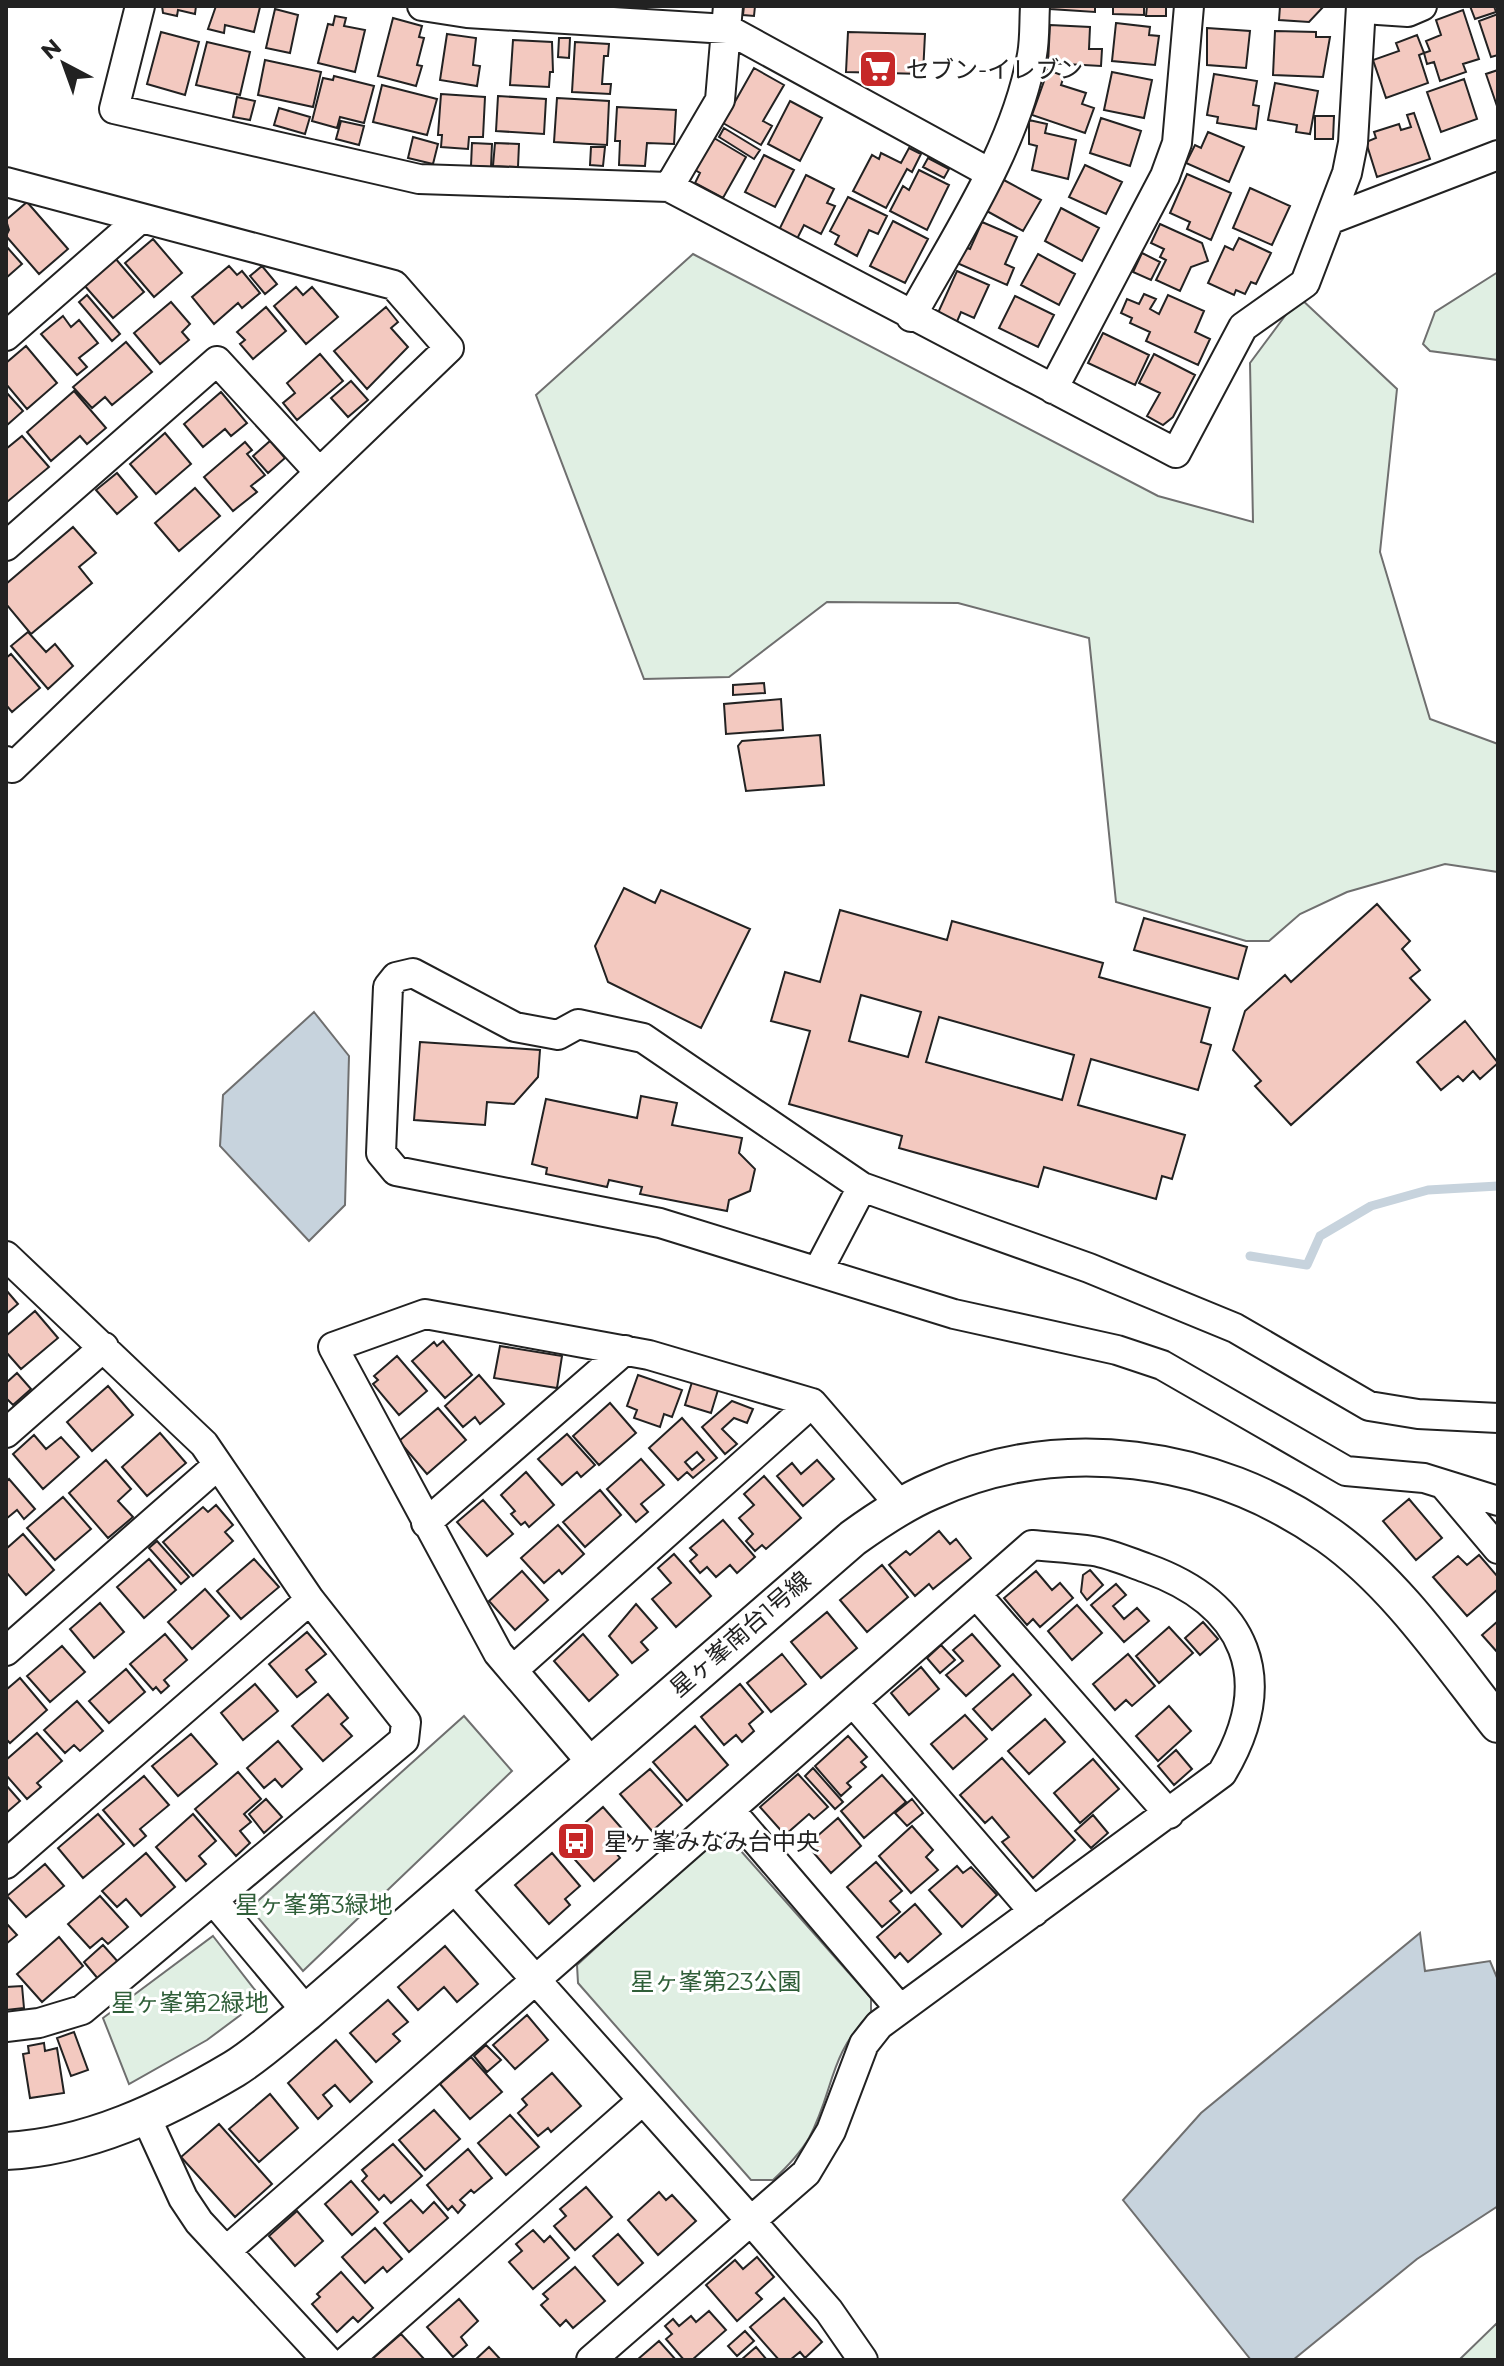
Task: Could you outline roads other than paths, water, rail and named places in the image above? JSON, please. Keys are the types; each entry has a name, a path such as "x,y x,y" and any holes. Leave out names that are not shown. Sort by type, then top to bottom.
{"street":[{"path":"140,6 114,109 419,179 669,187 911,317 1176,453 1243,327 1305,283 1347,173 1353,143 1361,6"},
{"path":"422,6 467,13 728,17 990,173"},
{"path":"911,317 990,173 1008,131 1032,55 1035,6"},
{"path":"1053,389 1165,176 1177,143 1189,6"},
{"path":"1374,6 1378,10 1408,12 1422,6"},
{"path":"669,187 720,100 728,17"},
{"path":"1329,220 1498,155"},
{"path":"6,182 394,285 449,348 12,768 6,761"},
{"path":"6,336 141,218"},
{"path":"6,546 217,361 319,472"},
{"path":"1498,1418 1418,1414 1369,1406 1235,1328 1089,1268 862,1187 643,1038 578,1024 558,1035 515,1027 413,973 396,977 388,987 381,1153 396,1171 660,1223 819,1269 954,1314 1117,1350 1162,1365 1346,1471 1424,1478 1498,1501"},
{"path":"819,1269 862,1187"},
{"path":"6,1256 178,1416 218,1465 310,1600 406,1722 404,1740 82,2010 39,2023 6,2027"},
{"path":"591,1762 498,1653 333,1347 425,1314 625,1350 812,1403 901,1506"},
{"path":"6,1433 104,1347"},
{"path":"426,1523 625,1350"},
{"path":"513,1670 812,1403"},
{"name":"星ヶ峯南台1号線","path":"6,2151 106,2131 145,2115 236,2068 307,2012 591,1762 853,1538 933,1489 1019,1463 1081,1457 1136,1460 1189,1469 1242,1486 1328,1536 1368,1570 1425,1631 1498,1724"},
{"path":"6,1651 218,1465"},
{"path":"1444,1485 1498,1549"},
{"path":"226,2251 1032,1545 1096,1552 1124,1560 1178,1579 1214,1604 1238,1632 1248,1663 1251,1693 1238,1748 1222,1773 879,2025 864,2044 847,2080 831,2131 806,2173 591,2360"},
{"path":"976,1594 1169,1814"},
{"path":"6,1864 310,1600"},
{"path":"853,1702 1034,1912"},
{"path":"730,1810 900,2009"},
{"path":"451,1885 829,2311 852,2356"},
{"path":"214,1901 307,2012"},
{"path":"348,2360 643,2100"},
{"path":"145,2115 183,2198 226,2251 327,2360"}],"waterway":[{"path":"1250,1256 1307,1265 1320,1236 1371,1206 1428,1190 1498,1186"}],"place":[{"name":"セブン-イレブン","path":"878,69"},
{"name":"星ヶ峯みなみ台中央","path":"576,1841"}],"park label":[{"name":"星ヶ峯第3緑地","path":"314,1904"},
{"name":"星ヶ峯第23公園","path":"716,1981"},
{"name":"星ヶ峯第2緑地","path":"190,2002"}]}
